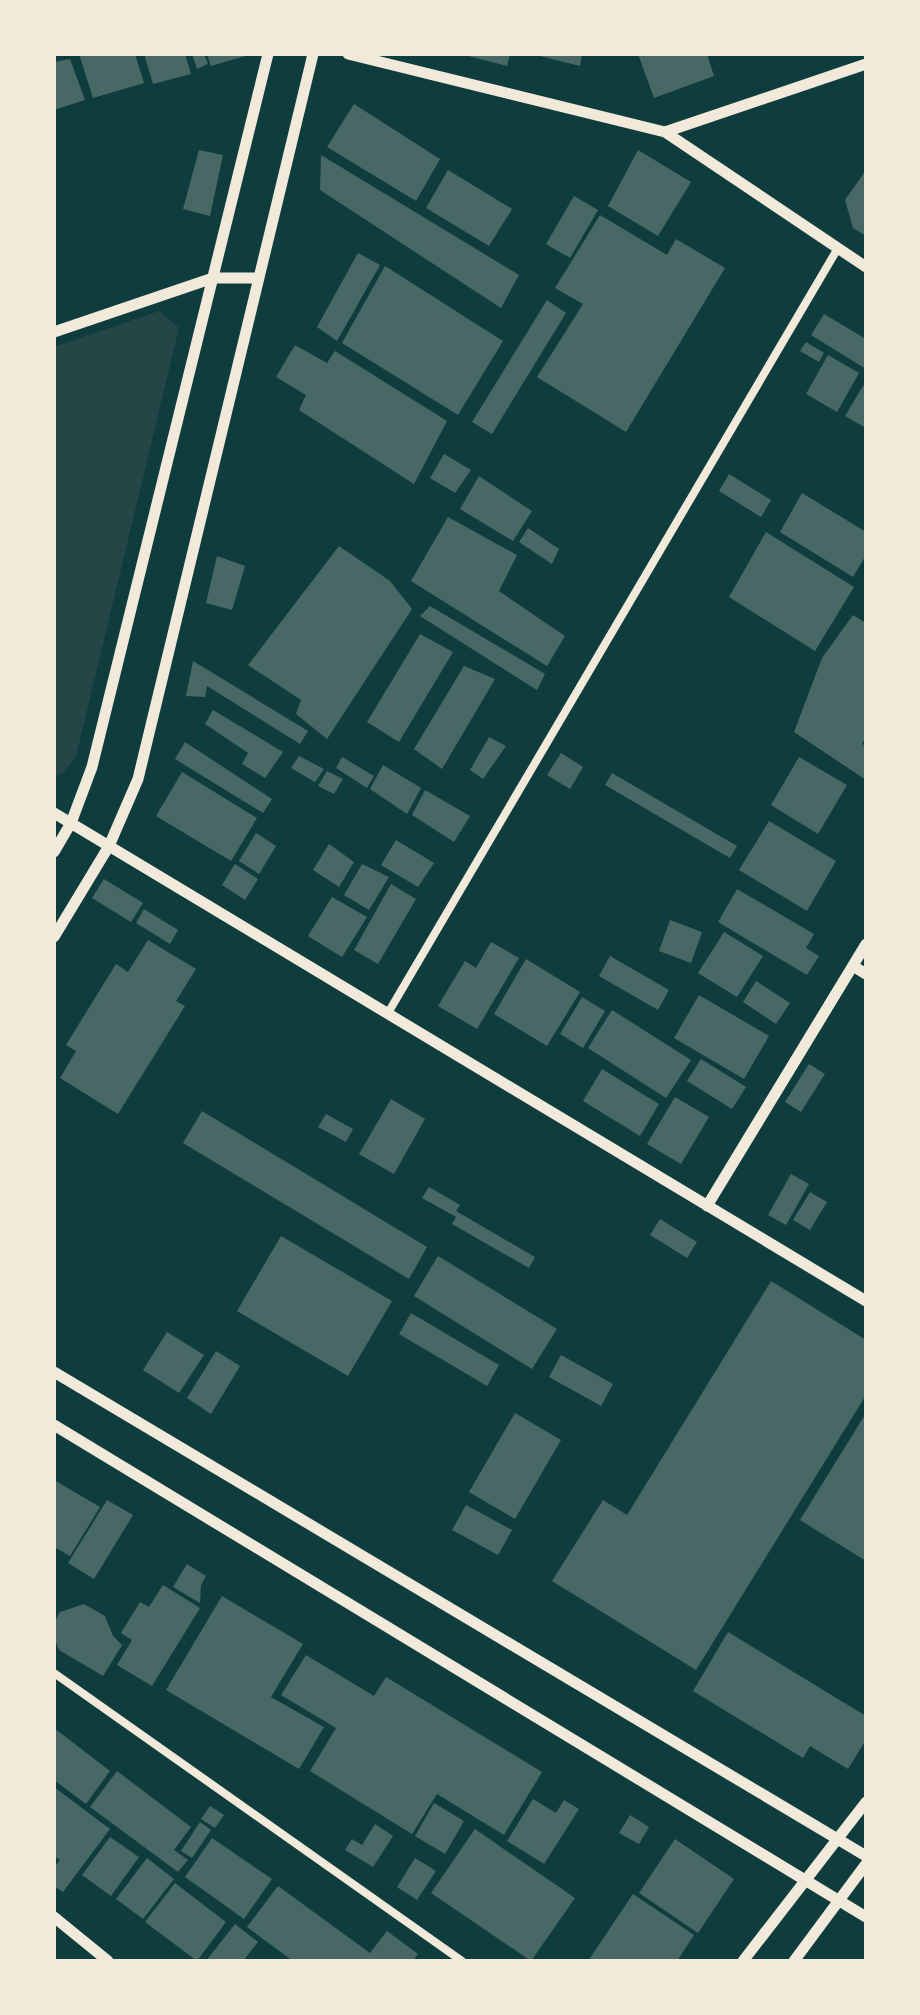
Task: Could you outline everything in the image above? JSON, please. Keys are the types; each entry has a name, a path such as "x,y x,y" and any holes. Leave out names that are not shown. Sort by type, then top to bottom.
{"street":[{"path":"54,852 71,823 92,767 268,54"},
{"path":"54,937 109,846 138,779 313,54"},
{"path":"348,54 665,132 866,267"},
{"path":"665,132 866,64"},
{"path":"388,1013 838,248"},
{"path":"54,332 213,278 258,278"},
{"path":"54,813 866,1301"},
{"path":"707,1206 866,944"},
{"path":"853,966 866,974"},
{"path":"54,1372 866,1856"},
{"path":"54,1425 866,1917"},
{"path":"54,1673 462,1961"},
{"path":"743,1961 866,1802"},
{"path":"794,1961 866,1864"},
{"path":"54,1917 108,1961"}],"shaded area":[{"path":"159,311 179,328 76,756 63,773 54,777 54,347"}],"building":[{"path":"79,54 135,54 144,83 93,98"},
{"path":"144,54 185,54 191,74 153,84"},
{"path":"192,54 204,54 208,64 197,69"},
{"path":"207,54 249,54 249,55 211,66"},
{"path":"461,54 510,54 507,66"},
{"path":"532,54 582,54 580,66"},
{"path":"638,54 707,54 714,76 654,98"},
{"path":"70,59 85,100 54,110 54,62"},
{"path":"354,104 440,159 416,201 327,147"},
{"path":"199,150 223,155 210,216 183,209"},
{"path":"638,150 691,182 658,236 608,206"},
{"path":"321,155 519,275 501,308 320,190"},
{"path":"448,170 512,209 489,246 426,208"},
{"path":"866,170 866,236 853,228 845,200"},
{"path":"574,196 598,210 570,258 546,244"},
{"path":"600,215 667,255 676,239 725,268 626,432 537,377 583,304 555,288"},
{"path":"358,253 380,265 337,341 317,327"},
{"path":"385,266 503,341 458,415 342,343"},
{"path":"547,300 566,313 492,434 472,422"},
{"path":"824,314 866,339 866,369 811,335"},
{"path":"806,342 824,353 819,362 800,351"},
{"path":"295,345 327,363 335,351 447,421 414,484 299,410 306,395 276,377"},
{"path":"828,355 859,373 837,412 806,394"},
{"path":"866,381 866,428 845,416"},
{"path":"444,454 471,470 455,493 430,478"},
{"path":"729,474 771,500 761,517 719,491"},
{"path":"479,476 532,511 513,541 460,509"},
{"path":"802,493 866,532 866,555 853,577 780,532"},
{"path":"448,517 517,555 499,591 565,636 547,666 411,581"},
{"path":"528,528 559,549 552,564 519,542"},
{"path":"766,532 854,587 815,651 729,597"},
{"path":"339,546 390,581 412,609 327,739 296,714 301,700 248,665"},
{"path":"217,556 245,566 232,610 206,603"},
{"path":"430,606 545,674 537,690 420,616"},
{"path":"853,615 866,623 866,737 862,744 866,746 866,780 794,732 822,658"},
{"path":"420,634 453,652 399,742 367,722"},
{"path":"193,661 308,731 300,744 207,686 205,697 186,696"},
{"path":"464,666 495,679 442,769 414,749"},
{"path":"213,710 283,752 265,778 242,764 248,753 205,724"},
{"path":"489,737 506,746 483,779 470,770"},
{"path":"185,742 272,799 263,813 175,759"},
{"path":"561,753 583,767 570,789 547,775"},
{"path":"299,756 324,769 315,782 291,768"},
{"path":"342,757 374,776 367,788 336,768"},
{"path":"799,757 847,785 818,834 771,805"},
{"path":"383,765 421,788 407,814 370,789"},
{"path":"327,771 343,779 334,794 318,786"},
{"path":"182,772 257,818 231,861 156,816"},
{"path":"612,773 737,846 730,858 605,785"},
{"path":"425,790 470,816 454,842 412,815"},
{"path":"769,821 836,861 807,911 739,870"},
{"path":"256,833 276,846 259,874 239,861"},
{"path":"396,840 434,863 418,887 381,865"},
{"path":"329,844 354,862 339,887 313,870"},
{"path":"235,864 258,879 245,900 222,885"},
{"path":"362,864 389,877 369,910 344,895"},
{"path":"104,879 143,903 131,922 92,898"},
{"path":"391,884 416,899 378,964 354,950"},
{"path":"737,889 814,934 806,948 819,956 807,975 718,922"},
{"path":"332,897 367,917 342,957 308,936"},
{"path":"144,909 178,930 170,944 136,923"},
{"path":"670,920 702,932 691,963 659,951"},
{"path":"724,932 763,956 737,997 698,973"},
{"path":"148,940 196,969 176,1001 185,1006 118,1114 60,1078 76,1051 66,1045 116,964 128,972"},
{"path":"491,942 519,958 477,1029 438,1006 465,961 476,968"},
{"path":"610,956 669,990 658,1010 599,976"},
{"path":"526,959 580,992 547,1046 494,1014"},
{"path":"756,981 790,1003 776,1024 743,1002"},
{"path":"699,995 769,1036 744,1079 674,1038"},
{"path":"582,997 605,1011 583,1048 560,1034"},
{"path":"612,1010 691,1060 666,1098 588,1048"},
{"path":"701,1059 746,1087 732,1109 687,1081"},
{"path":"809,1064 825,1074 801,1112 785,1102"},
{"path":"602,1069 659,1104 640,1136 583,1101"},
{"path":"675,1097 709,1117 681,1164 647,1144"},
{"path":"391,1099 425,1119 394,1174 359,1154"},
{"path":"202,1111 427,1247 409,1279 183,1143"},
{"path":"326,1114 353,1129 346,1142 318,1127"},
{"path":"791,1174 809,1184 786,1225 768,1215"},
{"path":"429,1187 460,1205 456,1211 535,1257 529,1268 452,1224 456,1217 422,1198"},
{"path":"810,1192 827,1202 810,1230 793,1220"},
{"path":"660,1219 697,1242 687,1258 650,1235"},
{"path":"281,1236 392,1301 348,1376 237,1311"},
{"path":"438,1256 557,1329 532,1369 414,1296"},
{"path":"771,1281 866,1340 866,1395 696,1670 552,1581 603,1500 627,1515"},
{"path":"411,1313 499,1365 487,1386 399,1334"},
{"path":"167,1332 204,1355 179,1393 143,1370"},
{"path":"216,1351 240,1366 211,1414 187,1398"},
{"path":"561,1355 613,1384 601,1406 549,1377"},
{"path":"515,1413 561,1440 515,1519 469,1492"},
{"path":"866,1413 866,1561 800,1520"},
{"path":"54,1480 100,1507 70,1556 54,1547"},
{"path":"107,1500 133,1515 94,1579 68,1563"},
{"path":"466,1505 512,1530 498,1555 452,1530"},
{"path":"187,1564 206,1576 201,1585 200,1603 173,1587"},
{"path":"163,1585 200,1608 152,1686 117,1665 132,1640 121,1633 140,1602 149,1607"},
{"path":"222,1596 303,1644 271,1697 324,1727 299,1769 166,1690"},
{"path":"84,1604 105,1616 113,1636 122,1645 103,1676 59,1650 54,1637 54,1623 60,1612"},
{"path":"728,1632 866,1716 866,1740 848,1769 810,1746 803,1758 693,1691"},
{"path":"306,1655 374,1696 386,1677 542,1772 504,1835 437,1794 412,1834 310,1771 336,1728 281,1695"},
{"path":"54,1728 110,1771 86,1804 54,1780"},
{"path":"117,1771 191,1827 174,1850 188,1860 178,1872 90,1807"},
{"path":"54,1787 110,1829 63,1892 54,1886 54,1867 60,1860 54,1856"},
{"path":"533,1799 556,1813 564,1800 579,1809 544,1864 507,1841"},
{"path":"434,1803 464,1821 445,1854 415,1836"},
{"path":"210,1806 224,1815 215,1828 201,1819"},
{"path":"630,1815 649,1827 639,1844 619,1833"},
{"path":"200,1822 211,1830 192,1858 181,1851"},
{"path":"375,1824 393,1836 373,1867 345,1850 352,1839 362,1845"},
{"path":"475,1829 575,1898 531,1961 431,1893"},
{"path":"110,1837 139,1857 111,1896 82,1875"},
{"path":"212,1838 272,1879 244,1919 185,1877"},
{"path":"675,1839 734,1879 698,1933 639,1893"},
{"path":"147,1858 174,1879 143,1919 116,1899"},
{"path":"415,1858 436,1871 417,1900 397,1887"},
{"path":"175,1883 226,1922 197,1961 145,1922"},
{"path":"278,1886 370,1953 387,1931 418,1954 413,1961 293,1961 247,1927"},
{"path":"633,1894 694,1935 677,1961 588,1961"},
{"path":"235,1924 258,1942 243,1961 206,1961"}]}
